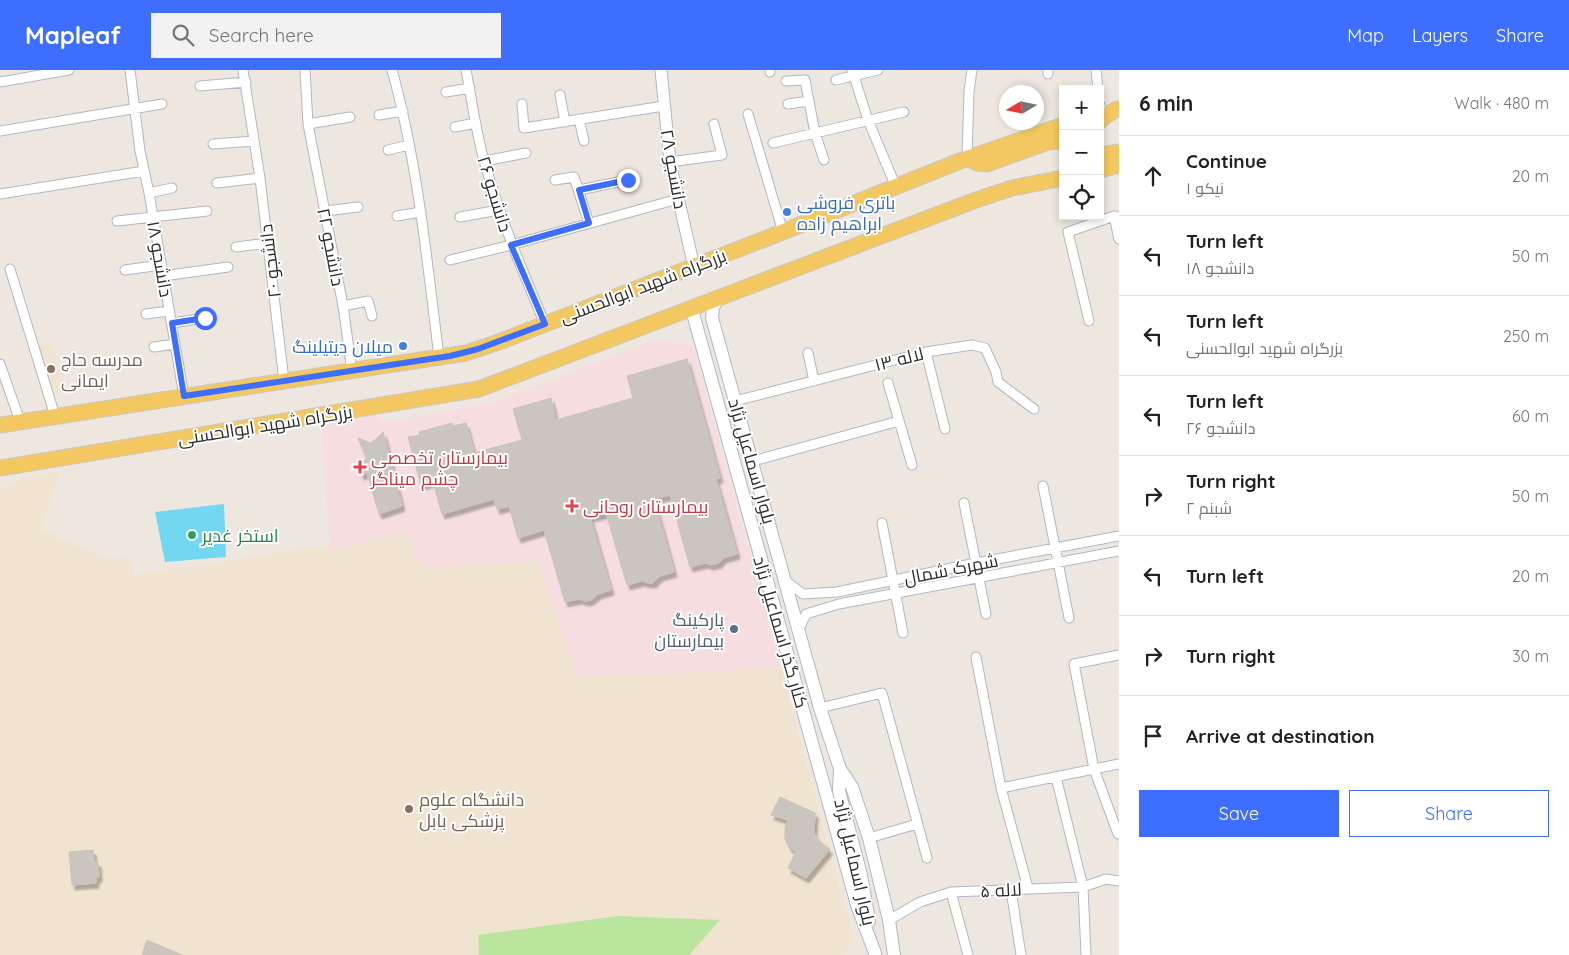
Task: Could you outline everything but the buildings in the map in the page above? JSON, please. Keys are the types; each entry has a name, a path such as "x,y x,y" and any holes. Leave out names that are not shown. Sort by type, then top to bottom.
{"main road":[{"path":"1104,112 1118,109"},
{"name":"بزرگراه شهید ابوالحسنی","path":"0,426 439,357 478,349 694,267 967,158 1059,126"},
{"path":"967,158 977,164 987,164 1054,140 1059,141"},
{"path":"1104,154 1119,152"},
{"path":"1104,169 1119,165"},
{"name":"بزرگراه شهید ابوالحسنی","path":"1,468 469,391 487,386 991,195 1059,176"},
{"path":"664,318 698,310 712,318 713,307 718,298"},
{"name":"کنار گذر اسماعیل نژاد","path":"692,310 857,905 875,954"},
{"name":"بلوار اسماعیل نژاد","path":"712,318 820,708 840,769 852,787 869,838 889,920 894,955"},
{"name":"بلوار اسماعیل نژاد","path":"840,769 839,791 861,875 875,954"}],"street":[{"path":"0,82 69,70"},
{"name":"دانشجو ۱۸","path":"130,70 140,151 184,396"},
{"name":"دانشجو ۲۰","path":"243,70 260,178 284,381"},
{"name":"دانشجو ۲۲","path":"305,70 308,124 343,306 352,371"},
{"path":"392,70 403,111 421,212 439,357"},
{"name":"دانشجو ۲۶","path":"466,70 484,162 511,245 545,324"},
{"name":"دانشجو ۲۸","path":"661,70 670,162 694,267"},
{"path":"836,80 853,73 878,70"},
{"path":"967,158 969,91 972,70"},
{"path":"1096,70 1098,85"},
{"path":"853,73 868,120 896,187"},
{"path":"786,81 805,80 815,133 824,160"},
{"path":"200,86 246,82"},
{"path":"446,92 470,88"},
{"path":"560,95 565,122"},
{"path":"788,104 809,101"},
{"path":"0,131 162,104"},
{"path":"522,104 524,128 664,106"},
{"path":"379,115 403,111"},
{"path":"773,144 904,112"},
{"path":"748,114 783,232"},
{"path":"308,124 350,117"},
{"path":"579,119 584,141"},
{"path":"455,127 476,123"},
{"path":"670,162 722,154 714,124"},
{"path":"213,144 254,141"},
{"path":"388,150 409,145"},
{"path":"484,162 526,153"},
{"path":"0,194 144,171"},
{"path":"555,180 574,177 589,223"},
{"path":"217,184 260,178"},
{"path":"579,190 628,180"},
{"path":"149,193 172,188"},
{"path":"450,260 678,199"},
{"path":"324,211 358,207"},
{"path":"460,217 499,210"},
{"path":"117,221 207,211"},
{"path":"396,216 421,212"},
{"path":"1089,321 1068,232 1116,216 1119,238"},
{"path":"236,247 268,243"},
{"path":"126,270 161,265"},
{"path":"163,276 228,267"},
{"path":"10,269 56,416"},
{"path":"343,306 368,301 372,316"},
{"path":"146,314 169,311"},
{"path":"172,323 205,318"},
{"path":"154,347 175,344"},
{"name":"لاله ۱۳","path":"735,402 926,352 972,345 985,348 996,372 998,382 1034,409"},
{"path":"926,352 945,429"},
{"path":"808,353 814,380"},
{"path":"0,364 20,422"},
{"path":"888,383 912,465"},
{"path":"753,462 899,421"},
{"path":"1043,486 1069,618"},
{"path":"964,503 986,614"},
{"path":"882,523 903,634"},
{"name":"شهرک شمال","path":"799,629 806,614 894,587 1057,556 1119,536"},
{"name":"شهرک شمال","path":"786,582 803,594 894,587 1057,556 1119,551"},
{"path":"837,592 839,604"},
{"path":"1118,834 1094,769 1074,664 1119,655"},
{"path":"976,657 1001,788 1028,888"},
{"path":"820,708 882,693 928,858"},
{"path":"1001,788 1119,764"},
{"path":"1056,777 1084,886 1086,955"},
{"path":"869,838 917,824"},
{"name":"لاله ۵","path":"889,920 920,902 951,892 1084,886 1106,879 1119,881"},
{"path":"1011,890 1021,955"},
{"path":"951,892 968,955"}],"shaded area":[{"name":"بیمارستان روحانی","path":"656,339 693,347 781,668 577,677 537,562 430,568 413,558 406,533 330,551 321,423 377,415 383,422 489,404"},
{"name":"مدرسه حاج ایمانی","path":"52,343 65,392 51,396 38,346"},
{"name":"دانشگاه علوم پزشکی بابل","path":"60,472 40,528 105,559 130,558 134,575 329,545 331,551 406,533 413,558 430,568 537,562 577,677 781,668 854,941 843,955 0,955 0,489 31,476"}],"green space":[{"path":"618,916 720,920 689,955 479,955 478,935"}],"water":[{"name":"استخر غدیر","path":"224,504 226,557 165,562 155,512"}],"place":[{"name":"باتری فروشی ابراهیم زاده","path":"787,212"},
{"name":"میلان دیتیلینگ","path":"403,346"},
{"name":"مدرسه حاج ایمانی","path":"51,369"},
{"name":"بیمارستان تخصصی چشم میناگر","path":"360,467"},
{"name":"بیمارستان روحانی","path":"572,506"},
{"name":"استخر غدیر","path":"192,535"},
{"name":"پارکینگ بیمارستان","path":"734,629"},
{"name":"دانشگاه علوم پزشکی بابل","path":"409,809"}],"route":[{"path":"205,318 172,323 184,396 466,353 545,324 511,245 589,223 579,190 628,180"}]}
